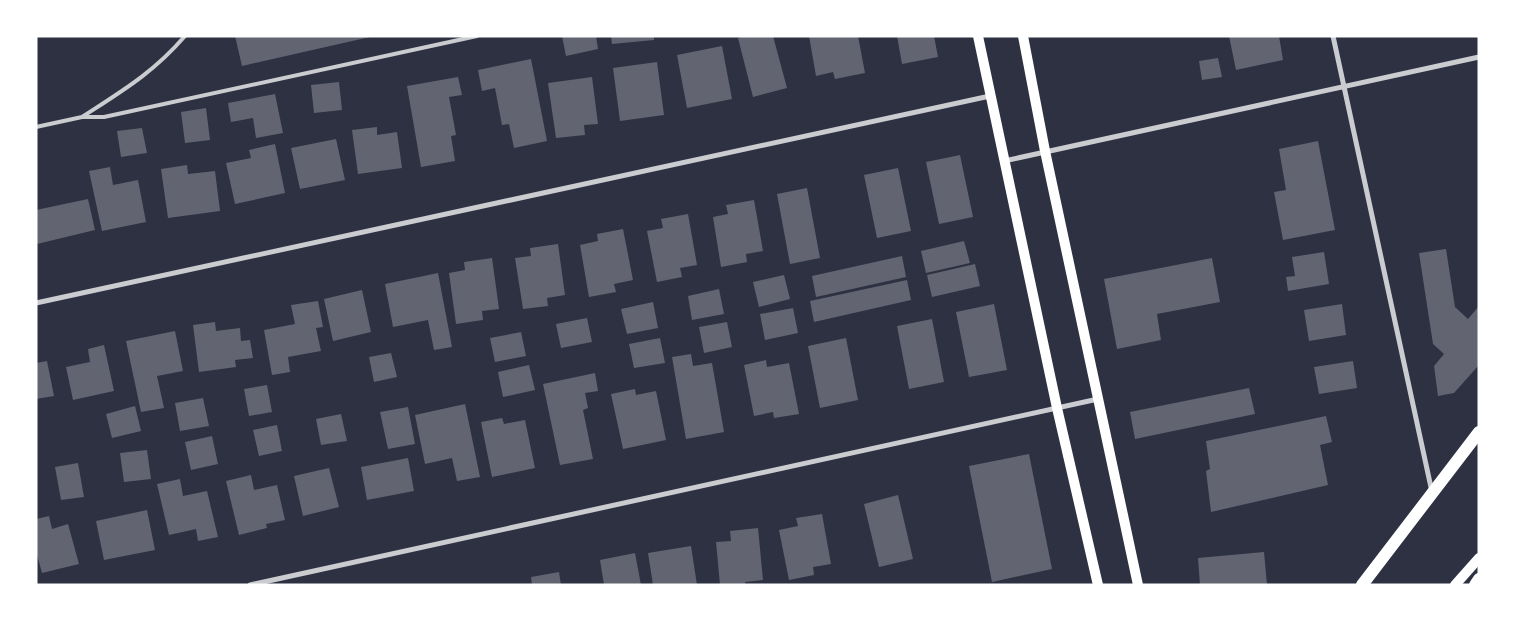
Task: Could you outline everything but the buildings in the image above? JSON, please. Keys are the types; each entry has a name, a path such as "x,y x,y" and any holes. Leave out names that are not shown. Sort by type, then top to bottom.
{"main road":[{"path":"978,36 1057,408 1098,585"},
{"path":"1023,36 1045,151 1138,585"},
{"path":"1362,585 1479,432"},
{"path":"1455,585 1479,558"},
{"path":"1475,585 1479,579"}],"street":[{"path":"1333,36 1432,492"},
{"path":"1004,161 1479,57"},
{"path":"36,303 990,96"},
{"path":"250,585 1098,399"},
{"path":"280,578 281,585"}],"lane":[{"path":"82,118 138,81 170,54 185,36"},
{"path":"36,127 82,118 104,117 477,36"}]}
